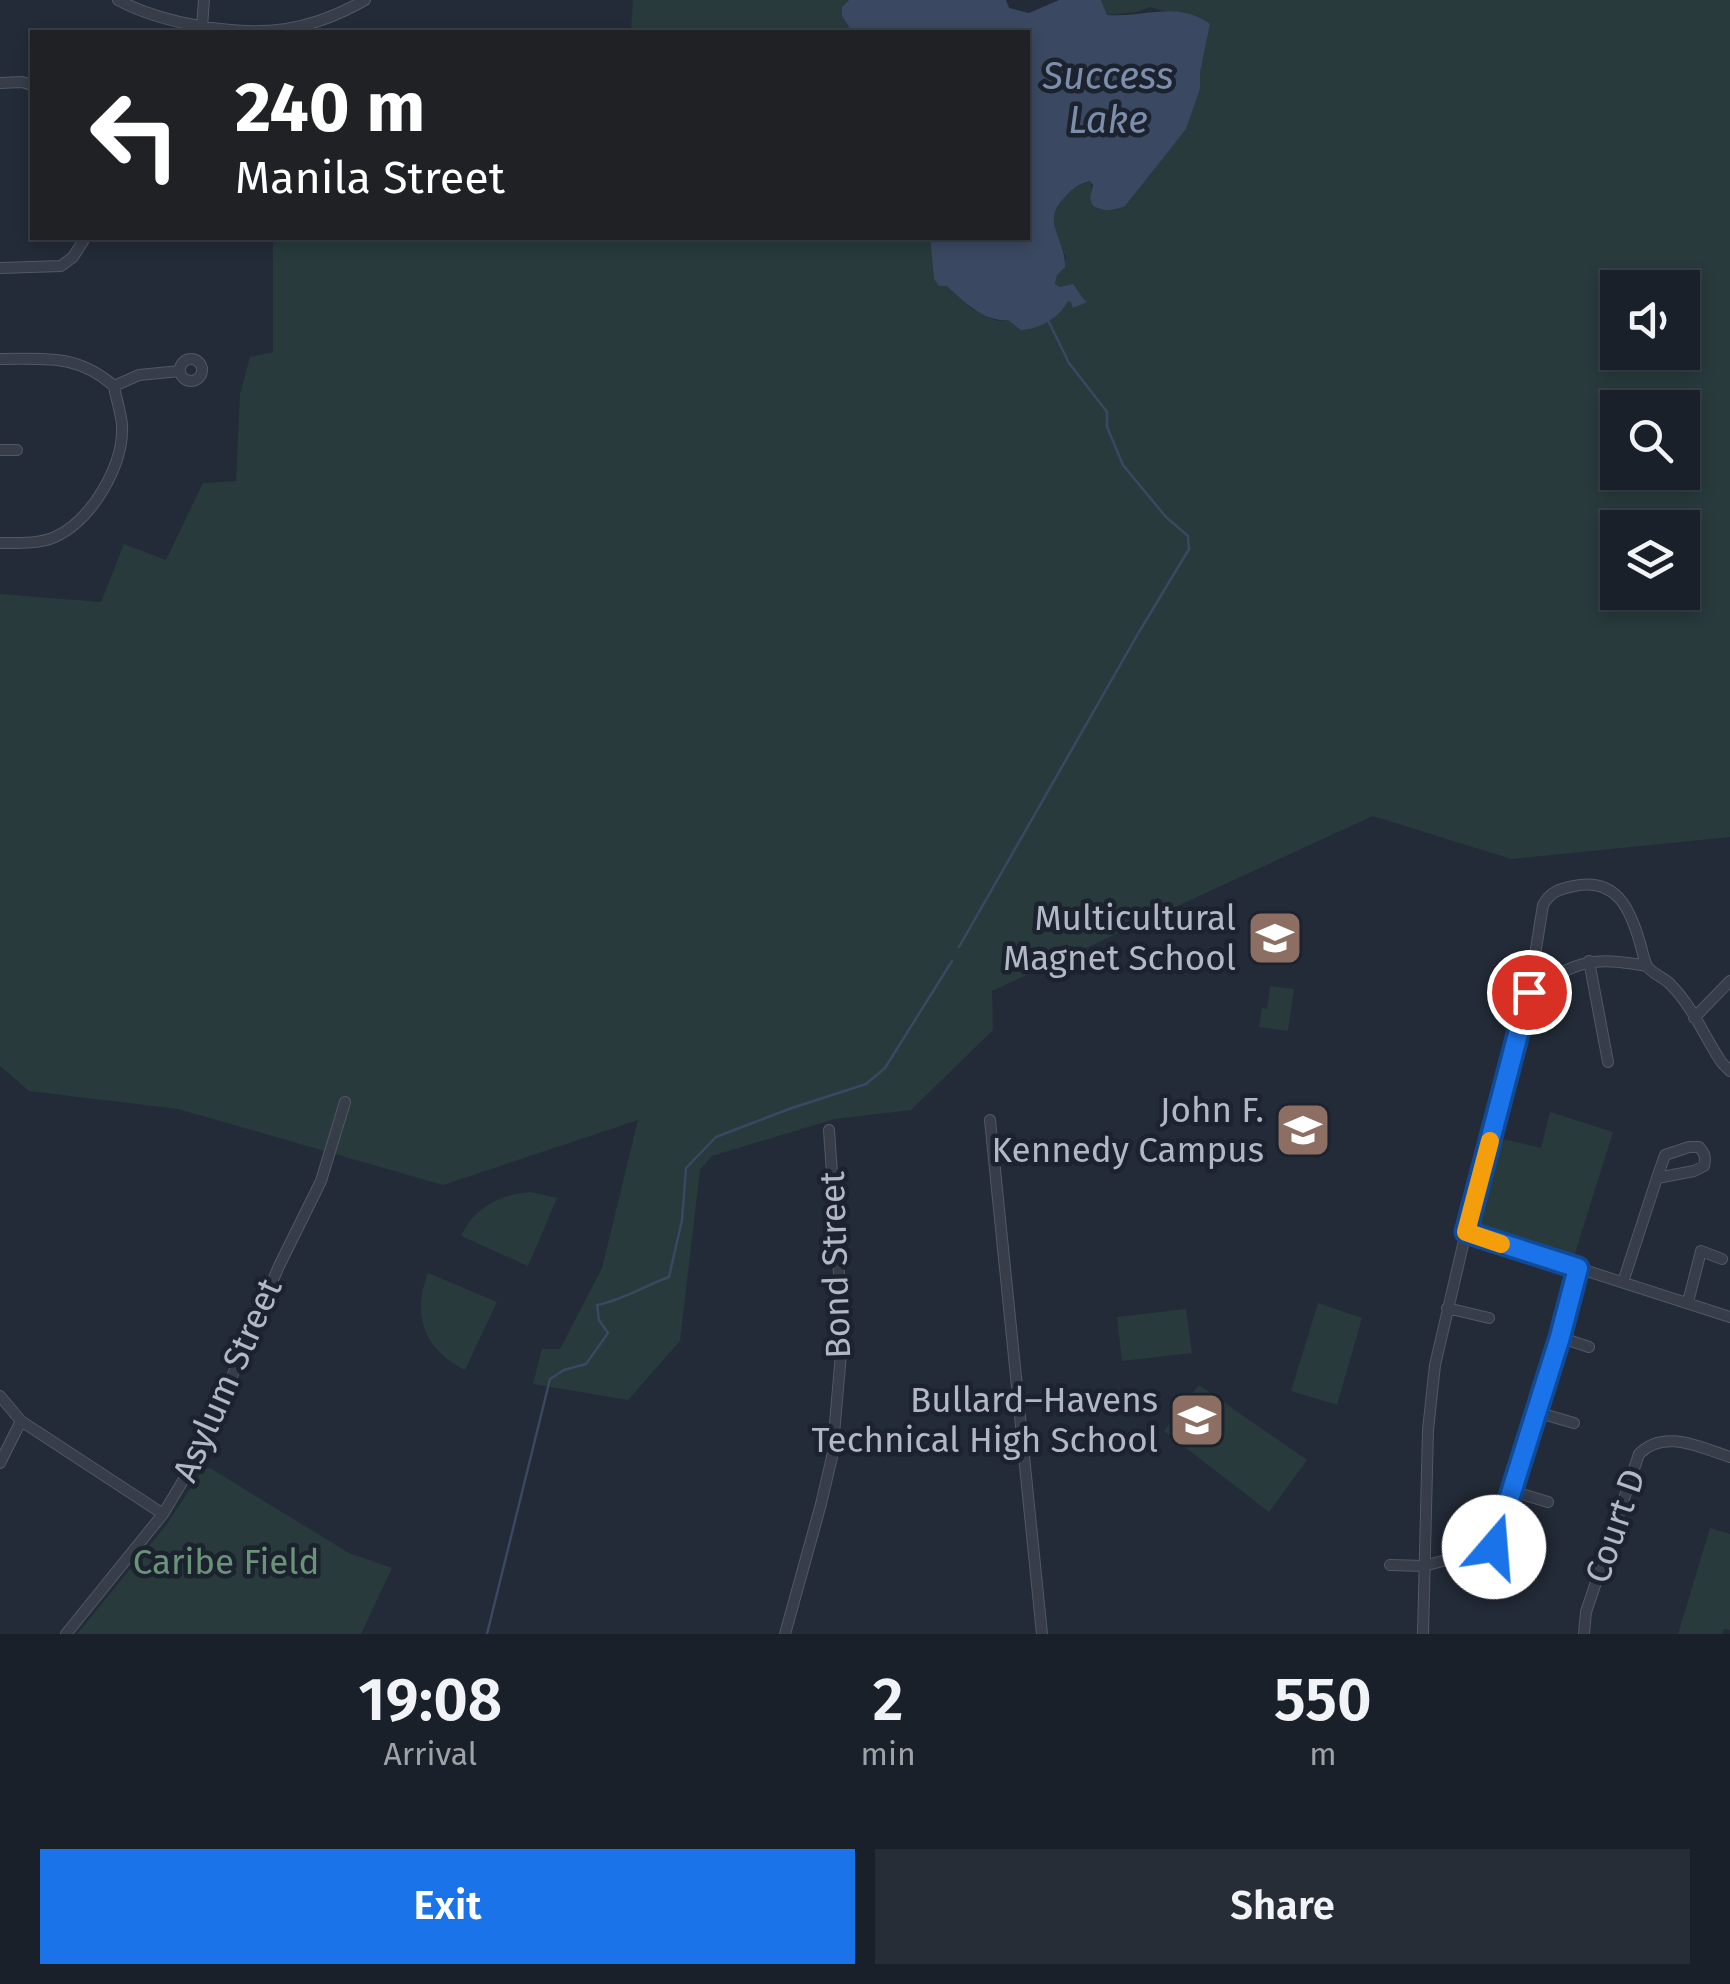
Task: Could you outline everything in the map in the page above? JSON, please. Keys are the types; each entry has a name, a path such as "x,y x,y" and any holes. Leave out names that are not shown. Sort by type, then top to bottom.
{"street":[{"path":"118,0 154,16 230,30"},
{"path":"202,26 204,0"},
{"path":"286,30 327,18 365,0"},
{"path":"0,82 30,84"},
{"path":"0,268 61,266 73,257 84,240"},
{"path":"0,359 75,362 97,372 114,386 122,428 116,464 100,497 74,524 54,537 0,543"},
{"path":"114,386 139,375 180,371"},
{"path":"0,450 17,450"},
{"path":"1423,1634 1428,1430 1435,1365 1529,992 1548,895 1561,888 1602,885 1628,909 1648,966"},
{"path":"1529,992 1588,961 1615,960 1648,966 1671,984 1730,1071"},
{"path":"1588,961 1608,1062"},
{"path":"1694,1018 1730,981"},
{"name":"Asylum Street","path":"66,1634 163,1514 200,1454 279,1266 322,1181 345,1102"},
{"path":"990,1120 1042,1634"},
{"name":"Bond Street","path":"784,1634 832,1456 843,1331 829,1130"},
{"path":"1624,1282 1657,1178 1665,1155 1698,1147 1706,1158 1704,1166 1694,1171 1657,1178"},
{"path":"1466,1232 1730,1317"},
{"path":"1688,1302 1702,1251 1722,1259"},
{"path":"1528,1566 1499,1558 1494,1547 1578,1268"},
{"path":"1447,1308 1488,1318"},
{"path":"1560,1337 1589,1346"},
{"path":"0,1396 21,1421 163,1514"},
{"path":"1536,1412 1574,1423"},
{"path":"0,1463 21,1421"},
{"name":"Court D","path":"1584,1634 1586,1612 1640,1454 1646,1447 1670,1439 1730,1457"},
{"path":"1512,1490 1548,1502"},
{"path":"1390,1565 1424,1566 1494,1547"}],"green space":[{"path":"633,0 849,0 842,7 842,15 851,30 631,30"},
{"path":"1101,0 1730,0 1730,837 1511,859 1373,816 992,991 993,1030 911,1110 835,1119 712,1156 700,1170 680,1341 628,1400 533,1384 542,1349 560,1349 602,1268 638,1120 443,1185 178,1109 29,1091 0,1066 0,594 101,602 124,544 166,560 203,483 236,481 240,394 250,357 273,352 273,240 930,240 934,279 972,309 998,321 1015,323 1068,301 1074,308 1080,297 1077,288 1055,284 1066,258 1053,223 1055,206 1072,190 1091,181 1093,206 1116,210 1185,129 1200,89 1210,24 1150,7 1107,15"},
{"path":"1270,986 1294,989 1288,1031 1259,1027 1262,1008 1267,1009"},
{"path":"1550,1112 1613,1132 1573,1260 1477,1231 1472,1225 1494,1137 1541,1148"},
{"path":"530,1192 557,1198 528,1266 461,1236 473,1217 489,1204"},
{"path":"428,1273 497,1302 465,1370 440,1352 425,1330 421,1303"},
{"path":"1318,1303 1362,1318 1337,1405 1291,1391"},
{"path":"1186,1309 1192,1353 1122,1361 1117,1317"},
{"path":"1199,1385 1307,1460 1269,1512 1164,1431"},
{"name":"Caribe Field","path":"210,1468 349,1553 392,1568 361,1634 77,1634 167,1524 203,1469"},
{"path":"1710,1528 1730,1534 1730,1630 1724,1629 1722,1634 1678,1634"}],"water":[{"name":"Success Lake","path":"849,0 1006,0 1009,8 1029,13 1059,0 1101,0 1107,15 1172,11 1210,24 1200,89 1186,129 1125,206 1109,210 1093,206 1090,181 1073,189 1057,207 1054,223 1065,267 1055,284 1073,284 1087,302 1073,308 1068,301 1048,322 1021,330 1008,320 983,314 934,279 930,240 1030,240 1030,30 851,30 842,16 842,7"}],"waterway":[{"path":"959,947 1189,549 1188,536 1166,517 1123,465 1107,427 1107,412 1069,363 1049,322"},
{"path":"487,1634 550,1379 586,1364 608,1333 599,1320 597,1305 669,1277 682,1220 686,1168 716,1137 866,1084 885,1068 952,961"}],"slow traffic":[{"path":"1490,1141 1466,1232 1501,1244"}],"place":[{"name":"Multicultural Magnet School","path":"1275,938"},
{"name":"John F. Kennedy Campus","path":"1303,1130"},
{"name":"Bullard–Havens Technical High School","path":"1197,1420"}],"route":[{"path":"1494,1547 1578,1268 1466,1232 1529,992"}]}
